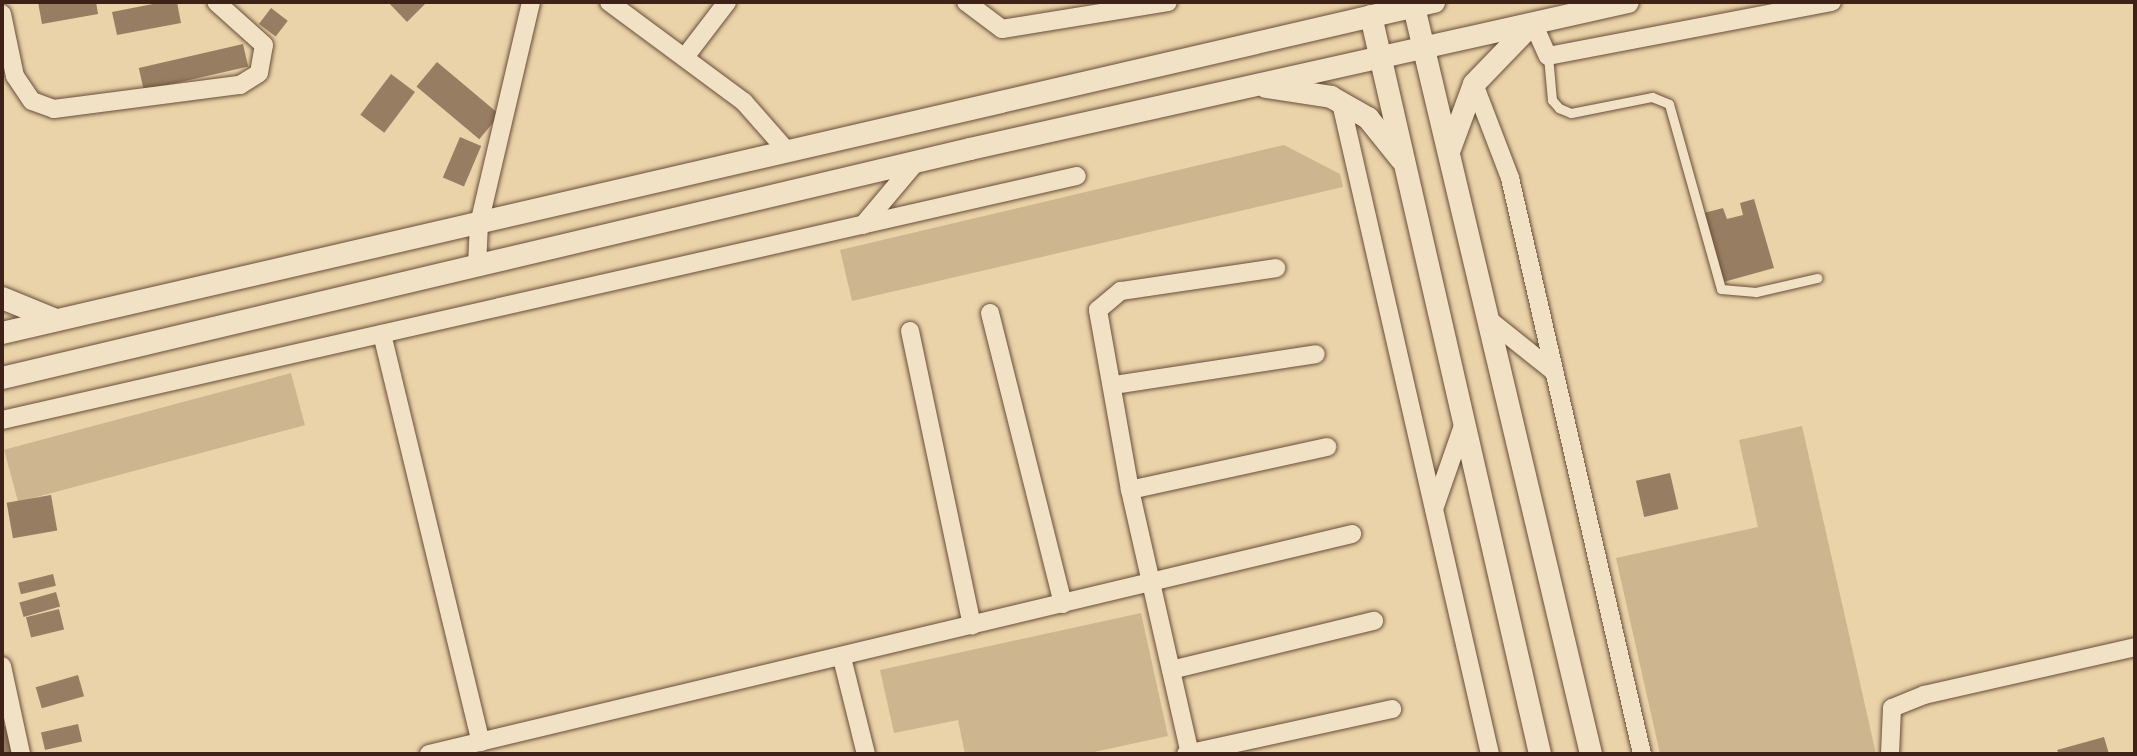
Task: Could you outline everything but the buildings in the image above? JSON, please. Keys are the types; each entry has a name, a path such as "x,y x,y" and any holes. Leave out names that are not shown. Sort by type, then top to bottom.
{"street":[{"path":"2,14 15,76 32,101 54,109 240,85 259,73 264,45 216,2"},
{"path":"477,266 479,224 531,2"},
{"path":"609,2 744,102 788,152"},
{"path":"685,57 727,2"},
{"path":"966,2 1002,29 1168,2"},
{"path":"2,378 916,162 1628,2"},
{"path":"1533,23 1548,56 1832,2"},
{"path":"2,333 788,152 1383,10 1424,4 1423,48 1591,754"},
{"path":"1383,10 1381,58 1540,754"},
{"path":"1449,154 1474,84 1533,23"},
{"path":"1474,84 1510,178 1642,754"},
{"path":"1258,85 1341,103 1368,118 1405,163"},
{"path":"1341,103 1490,754"},
{"path":"863,225 916,162"},
{"path":"2,420 1077,176"},
{"path":"1276,268 1121,291 1104,300 1098,310 1114,385 1130,490 1189,754 1392,709"},
{"path":"2,298 57,321"},
{"path":"990,313 1063,604"},
{"path":"1488,319 1552,370"},
{"path":"910,331 972,626"},
{"path":"382,334 481,742"},
{"path":"1114,385 1316,354"},
{"path":"1434,509 1464,423"},
{"path":"1130,490 1327,447"},
{"path":"429,754 1352,534"},
{"path":"1171,670 1374,621"},
{"path":"1890,754 1892,708 1924,695 2135,647"},
{"path":"842,658 866,754"},
{"path":"2,666 21,754"}],"lane":[{"path":"1548,56 1552,100 1559,108 1571,113 1652,97 1669,104 1721,289 1756,292 1817,278"}],"shaded area":[{"path":"1284,145 1340,174 1343,187 852,301 840,250"},
{"path":"291,373 305,425 18,502 4,450"},
{"path":"1802,426 1876,754 1660,754 1616,558 1758,527 1739,440"},
{"path":"1141,613 1168,736 1085,754 965,754 958,720 894,733 880,670"}]}
